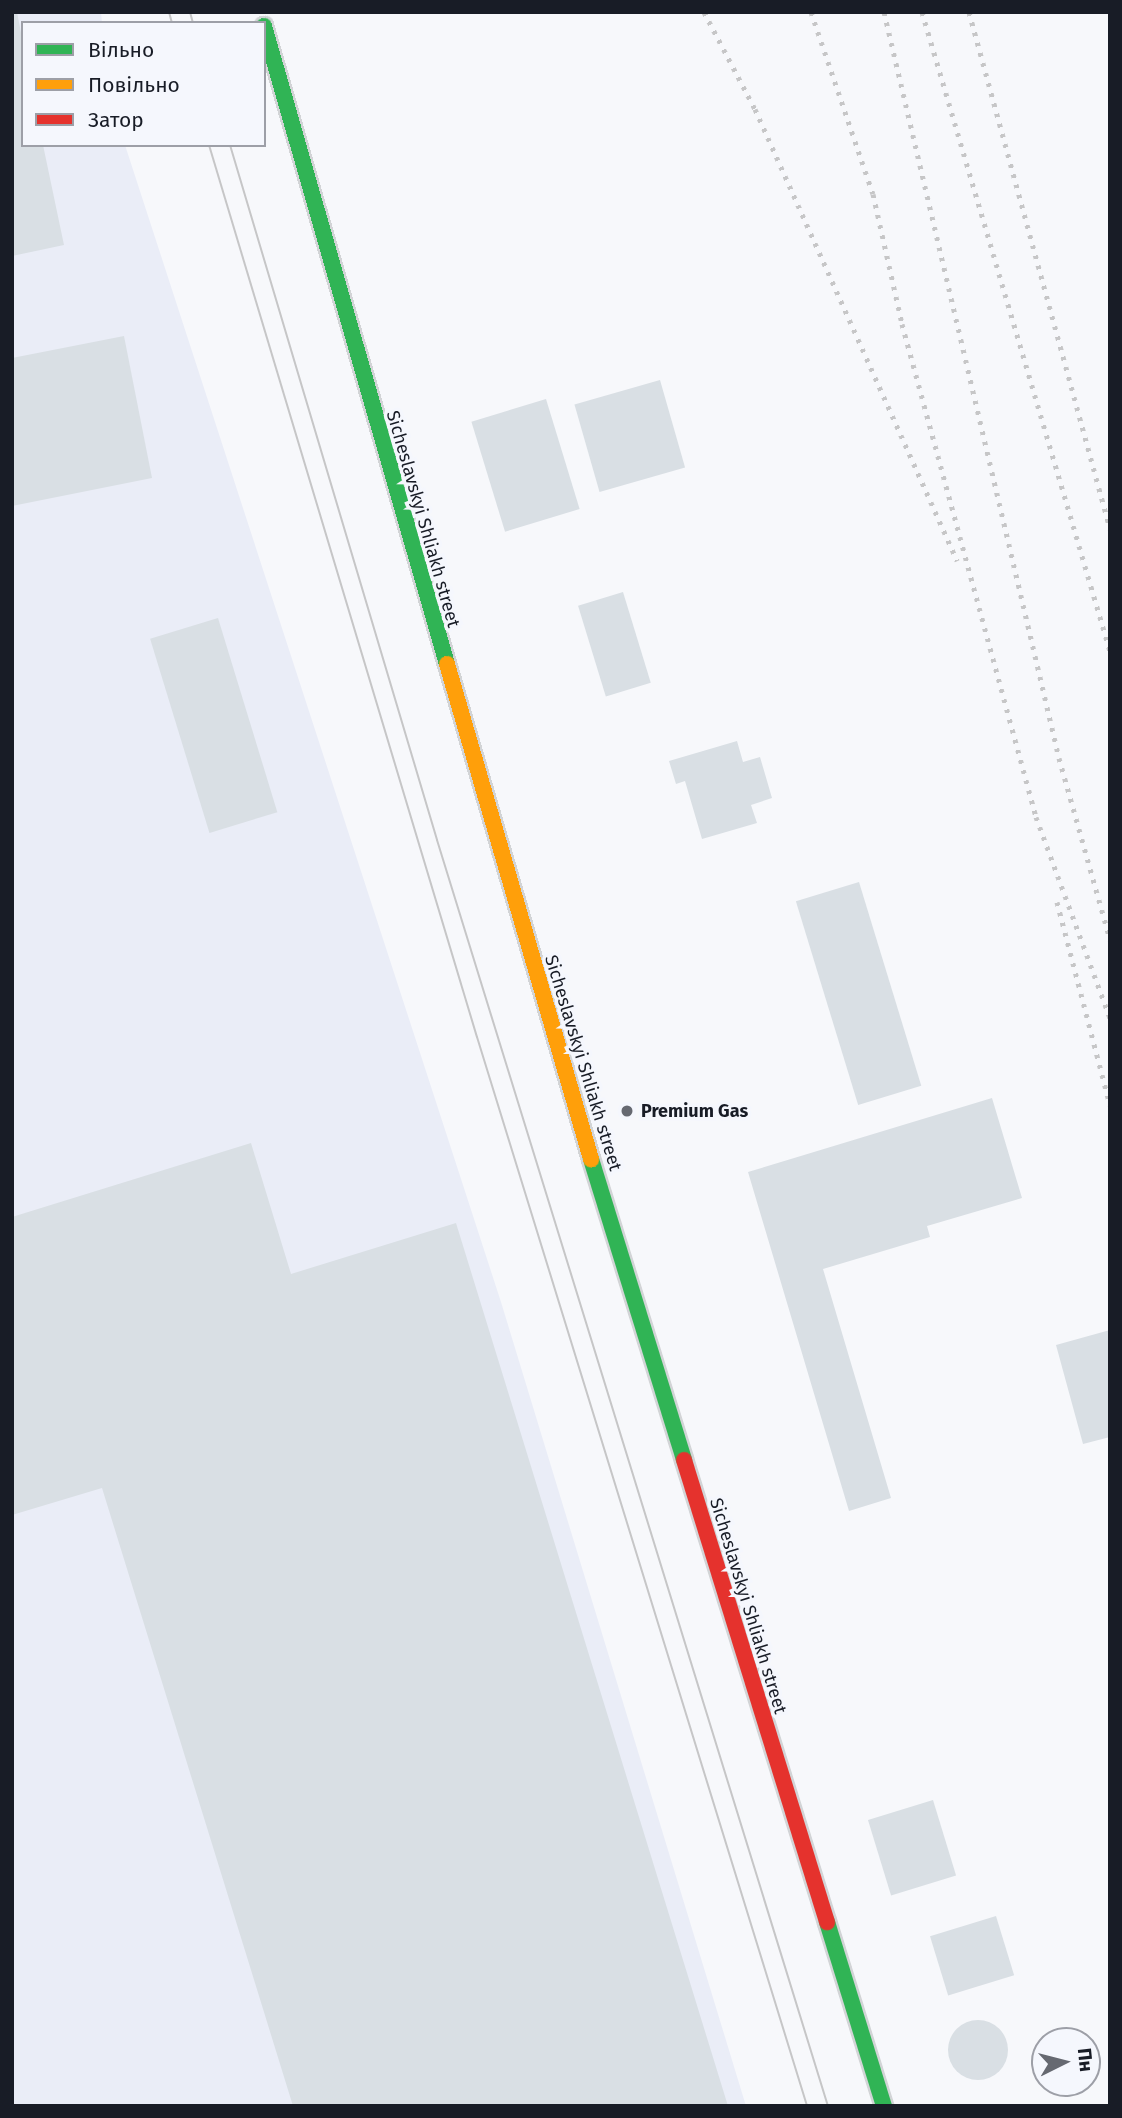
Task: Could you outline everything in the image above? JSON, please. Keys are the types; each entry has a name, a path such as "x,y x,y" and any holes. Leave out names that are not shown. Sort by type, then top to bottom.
{"main road":[{"name":"Sicheslavskyi Shliakh street","path":"266,31 575,1108 884,2106"}],"shaded area":[{"path":"12,12 101,12 102,21 21,21 21,147 126,147 501,1302 746,2106 12,2106"}],"building":[{"path":"12,12 17,12 21,33 21,147 43,147 64,245 12,256"},
{"path":"124,336 152,478 12,506 12,358"},
{"path":"660,380 685,467 600,492 574,405"},
{"path":"546,399 580,509 505,532 471,422"},
{"path":"623,592 651,683 606,697 578,606"},
{"path":"218,618 277,812 209,833 150,639"},
{"path":"737,741 743,762 760,757 772,798 751,805 757,823 702,839 685,781 676,784 669,761"},
{"path":"859,882 921,1086 858,1105 796,901"},
{"path":"992,1098 1022,1198 927,1226 930,1237 823,1269 891,1498 849,1511 748,1172"},
{"path":"251,1143 291,1274 456,1223 728,2106 293,2106 102,1488 12,1515 12,1217"},
{"path":"1110,1330 1110,1437 1083,1444 1056,1345"},
{"path":"933,1800 956,1876 891,1895 868,1820"},
{"path":"996,1916 1014,1975 948,1995 930,1936"},
{"path":"978,2020 999,2029 1008,2050 999,2071 978,2080 957,2071 948,2050 957,2029"}],"tram line":[{"path":"169,12 171,21"},
{"path":"190,12 192,21"},
{"path":"210,147 477,1037 807,2106"},
{"path":"231,147 437,840 828,2106"}],"railway":[{"path":"704,12 755,109 957,561"},
{"path":"811,12 873,194 902,324 1036,817 1110,1018"},
{"path":"884,12 1059,758 1110,940"},
{"path":"922,12 1110,651"},
{"path":"969,12 1110,529"},
{"path":"1057,902 1110,1105"}],"traffic: fast":[{"path":"266,33 447,664"},
{"path":"591,1159 684,1460"},
{"path":"827,1922 884,2106"}],"traffic: slow":[{"path":"447,664 591,1159"}],"traffic: jam":[{"path":"684,1460 827,1922"}],"place":[{"name":"Premium Gas","path":"627,1111"}]}
